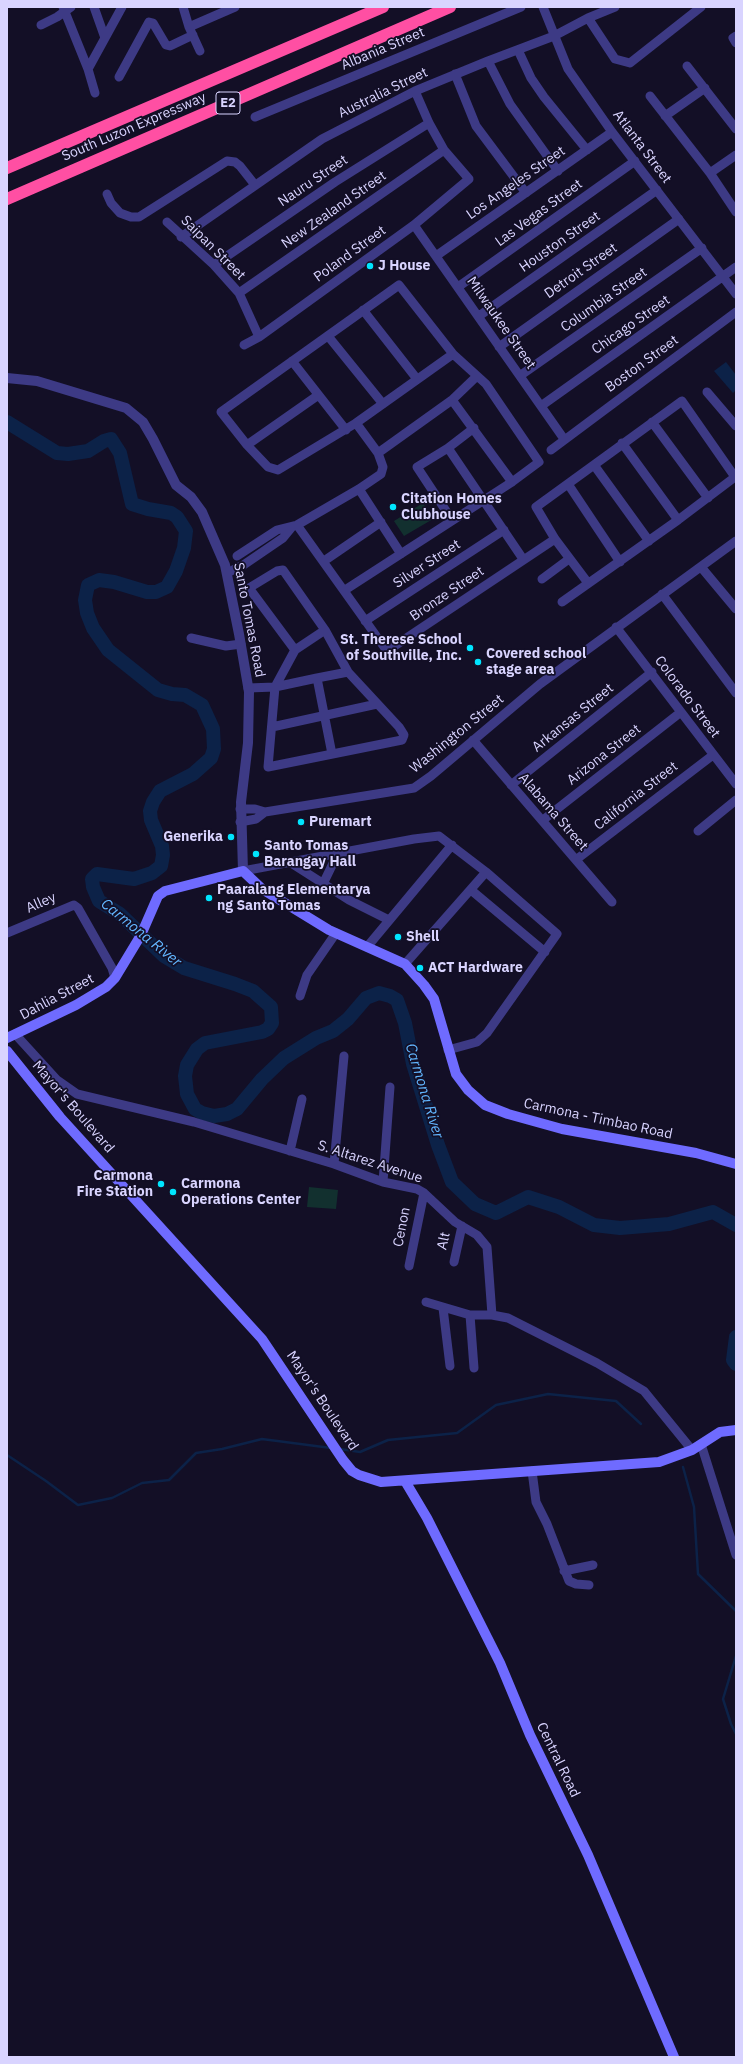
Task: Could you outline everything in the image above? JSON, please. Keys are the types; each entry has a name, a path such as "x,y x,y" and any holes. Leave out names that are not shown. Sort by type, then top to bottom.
{"highway":[{"name":"South Luzon Expressway","path":"7,168 383,7"},
{"name":"South Luzon Expressway","path":"7,199 450,7"}],"main road":[{"name":"Dahlia Street","path":"11,1036 76,1005 106,987 115,978 142,935 158,896 165,891 243,871"},
{"name":"Carmona - Timbao Road","path":"243,871 262,889 296,911 336,933 405,964 424,985 434,1000 456,1074 468,1090 485,1105 508,1114 581,1133 696,1153 736,1164"},
{"name":"Mayor's Boulevard","path":"7,1051 60,1117 262,1339 339,1454 352,1471 364,1478 381,1482 405,1481 659,1462 696,1447 720,1432 736,1430"},
{"name":"Central Road","path":"405,1481 427,1518 500,1663 530,1735 588,1855 674,2057"}],"street":[{"path":"94,7 106,38"},
{"path":"88,69 122,7"},
{"path":"183,7 200,51"},
{"path":"119,76 150,22 153,23 166,45 170,46 219,10 235,7"},
{"name":"Albania Street","path":"255,118 521,7"},
{"name":"Atlanta Street","path":"543,7 568,68 612,132 736,294"},
{"name":"Australia Street","path":"181,236 322,139 415,91 554,36 588,18 615,7"},
{"path":"588,18 614,59 630,63 701,7"},
{"path":"41,25 66,9 88,69 95,93"},
{"path":"736,36 733,38 736,43"},
{"path":"518,50 531,78 544,97 588,150"},
{"path":"488,61 510,104 558,171"},
{"path":"687,66 736,129"},
{"path":"455,74 476,126 526,193"},
{"path":"665,116 705,88"},
{"path":"415,91 429,123 444,150"},
{"path":"650,96 710,173 735,209"},
{"name":"Nauru Street","path":"214,265 335,182 429,123"},
{"name":"Los Angeles Street","path":"436,256 612,132"},
{"name":"Poland Street","path":"244,345 259,337 414,224 469,180 444,150"},
{"name":"New Zealand Street","path":"239,293 444,150"},
{"path":"710,173 736,155"},
{"path":"107,194 111,203 120,213 139,217 227,161 235,162 240,166 255,185"},
{"name":"Las Vegas Street","path":"458,287 635,161"},
{"name":"Houston Street","path":"479,316 657,190"},
{"name":"Detroit Street","path":"499,347 679,219"},
{"name":"Saipan Street","path":"167,222 214,265 239,293 259,337"},
{"name":"Milwaukee Street","path":"414,224 499,347 521,375 564,439"},
{"name":"Columbia Street","path":"521,375 702,248"},
{"name":"Chicago Street","path":"541,406 736,267"},
{"path":"345,590 512,482 539,462 486,384 453,354 399,285 220,412 247,445 268,467 278,470 346,430 453,354"},
{"path":"363,310 417,379"},
{"name":"Boston Street","path":"551,450 736,312"},
{"path":"328,336 383,404"},
{"path":"292,361 317,396 346,430"},
{"path":"378,453 452,400 477,376"},
{"name":"Santo Tomas Road","path":"7,378 37,381 126,408 143,422 153,438 176,485 191,497 202,512 226,569 248,688 248,743 240,809 243,871"},
{"path":"707,392 736,426"},
{"path":"247,445 317,396"},
{"path":"452,400 474,428 512,482"},
{"path":"562,602 620,562 735,477 682,401 622,443 536,507 555,539 588,583"},
{"path":"652,422 708,498"},
{"path":"226,569 237,557 277,530 294,526 359,489 381,474 383,467 378,453 356,423"},
{"path":"452,520 417,467 448,448 474,428"},
{"path":"622,443 678,520"},
{"path":"448,448 523,559"},
{"path":"594,465 649,541"},
{"path":"568,484 620,562"},
{"path":"359,489 401,554"},
{"path":"324,561 381,522"},
{"path":"226,569 242,566 283,538 294,526"},
{"path":"294,526 324,561 365,621"},
{"name":"Silver Street","path":"365,621 504,530"},
{"name":"Bronze Street","path":"365,621 387,651 555,539"},
{"name":"Washington Street","path":"240,822 256,819 265,812 414,788 431,776 540,684 616,627 736,541"},
{"path":"252,547 257,556"},
{"path":"542,579 569,559"},
{"path":"701,567 736,609"},
{"path":"295,650 249,588 277,570 283,570 325,630 348,672 404,735 402,740 268,767 275,687 295,650 325,630"},
{"path":"662,594 736,693"},
{"name":"Colorado Street","path":"616,627 652,672 736,784"},
{"path":"191,638 226,646 241,644"},
{"path":"248,688 275,687 348,672"},
{"name":"Arkansas Street","path":"511,785 652,672"},
{"path":"317,678 332,754"},
{"path":"272,727 377,704"},
{"name":"Arizona Street","path":"543,820 682,712"},
{"name":"Alabama Street","path":"473,740 577,859 612,902"},
{"name":"California Street","path":"577,859 713,755"},
{"path":"698,831 736,800"},
{"name":"Washington Street","path":"240,809 255,808 265,812"},
{"path":"243,871 414,839 440,836 486,872 558,934 487,1033 477,1042 448,1050"},
{"path":"367,947 452,844"},
{"path":"323,884 338,853"},
{"path":"291,863 349,900 388,920"},
{"path":"405,964 486,872"},
{"path":"471,890 545,952"},
{"name":"Alley","path":"7,933 74,905 78,908 112,968 115,978"},
{"path":"300,996 307,974 336,933"},
{"name":"S. Altarez Avenue","path":"11,1036 57,1080 77,1094 194,1122 334,1164 383,1182 417,1189 424,1193 450,1218 477,1235 487,1247 492,1315"},
{"path":"334,1164 344,1056"},
{"path":"383,1182 390,1087"},
{"path":"290,1151 302,1099"},
{"name":"Cenon","path":"409,1266 424,1193"},
{"name":"Alt","path":"454,1262 462,1226"},
{"path":"426,1302 470,1315 492,1315 508,1318 597,1362 644,1391 696,1447 736,1555"},
{"path":"443,1308 450,1366"},
{"path":"470,1315 474,1368"},
{"path":"532,1471 536,1502 547,1524 569,1581 576,1584 589,1585"},
{"path":"564,1570 593,1565"}],"green space":[{"path":"423,503 433,519 404,536 394,521"},
{"path":"309,1187 338,1190 336,1209 307,1207"}],"water":[{"path":"726,362 736,375 736,390 733,393 714,371"}],"waterway":[{"name":"Carmona River","path":"7,422 57,453 68,454 88,451 104,441 111,439 120,453 132,504 148,509 171,513 177,517 186,531 184,548 176,571 167,587 156,592 147,592 114,582 99,580 88,585 85,600 87,613 93,628 108,650 158,690 172,694 185,695 202,705 213,729 214,749 211,758 193,774 160,791 153,802 150,811 151,820 162,846 163,855 161,866 152,873 134,879 97,874 92,879 93,887 99,901 120,914 164,956 184,968 253,991 271,1007 272,1023 268,1029 262,1032 205,1043 197,1049 187,1065 185,1076 187,1094 195,1109 202,1113 214,1116 227,1114 237,1109 262,1079 284,1058 316,1038 333,1031 348,1019 366,998 379,993 397,1000 405,1023 413,1064 438,1145 452,1182 475,1204 496,1213 528,1197 559,1207 594,1225 620,1228 669,1224 713,1212 736,1225"},
{"name":"Carmona River","path":"736,1337 733,1360 736,1364"},
{"path":"340,1449 360,1452 388,1440 457,1433 496,1405 548,1394 616,1401 641,1424"},
{"path":"7,1455 78,1505 112,1498 142,1483 169,1480 196,1453 222,1449 262,1439 331,1448"},
{"path":"683,1467 694,1507 698,1574 736,1611"},
{"path":"736,1656 723,1699 731,1724 736,1734"}],"place":[{"name":"J House","path":"370,266"},
{"name":"Citation Homes Clubhouse","path":"393,507"},
{"name":"St. Therese School of Southville, Inc.","path":"470,648"},
{"name":"Covered school stage area","path":"478,662"},
{"name":"Puremart","path":"301,822"},
{"name":"Generika","path":"231,837"},
{"name":"Santo Tomas Barangay Hall","path":"256,854"},
{"name":"Paaralang Elementarya ng Santo Tomas","path":"209,898"},
{"name":"Shell","path":"398,937"},
{"name":"ACT Hardware","path":"420,968"},
{"name":"Carmona Fire Station","path":"161,1184"},
{"name":"Carmona Operations Center","path":"173,1192"}]}
